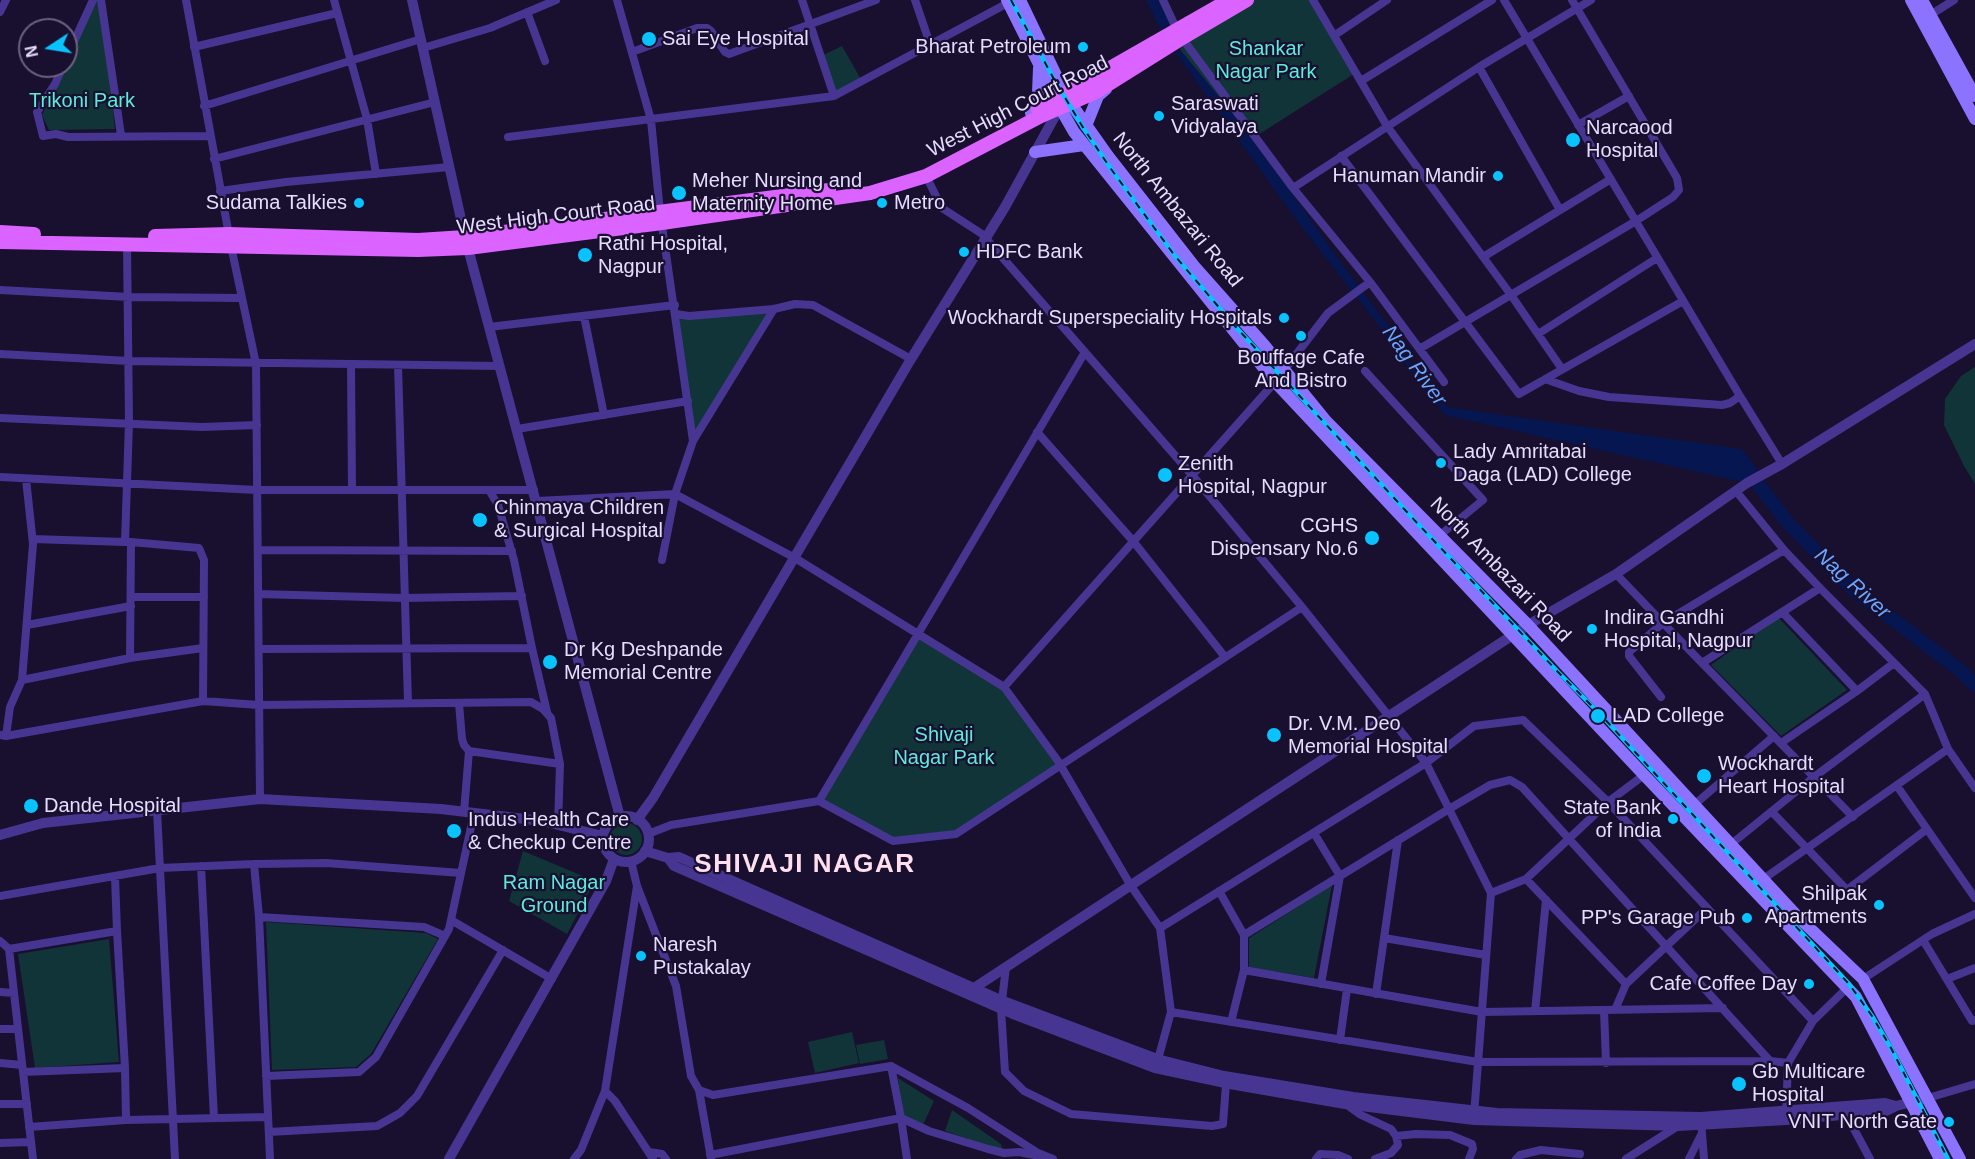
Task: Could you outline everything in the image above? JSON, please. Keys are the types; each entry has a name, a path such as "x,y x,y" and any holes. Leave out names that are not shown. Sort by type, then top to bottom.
{"main road":[{"name":"West High Court Road","path":"661,218 867,185 923,169 1031,113 1096,93 1228,0"},
{"name":"West High Court Road","path":"0,232 230,240 418,250 466,242 870,193 926,176 1180,34 1247,0"},
{"path":"1911,0 1926,18 1975,96"},
{"path":"1922,0 1926,18 1975,119"},
{"name":"North Ambazari Road","path":"1012,1 1039,64 1084,145 1275,382 1644,776 1863,979 1928,1098 1946,1123 1960,1159"},
{"name":"North Ambazari Road","path":"1012,1 1059,103 1086,126 1194,266 1284,368 1326,421 1528,626 1694,805 1730,845 1757,883 1861,1003 1940,1159"},
{"path":"1031,113 1038,93 1039,64"},
{"path":"1086,126 1098,96 1114,82"},
{"path":"1035,152 1084,145"},
{"name":"West High Court Road","path":"0,242 127,244 230,240"}],"street":[{"path":"0,12 6,0"},
{"path":"78,33 93,0"},
{"path":"101,0 121,135"},
{"path":"188,0 204,106 241,298 256,363 260,799"},
{"path":"334,0 367,119 376,174"},
{"path":"412,0 466,242 536,496 620,817"},
{"path":"204,106 350,61 490,28 556,0"},
{"path":"617,0 651,120 661,218 693,441"},
{"path":"802,0 834,96"},
{"path":"632,52 697,28 707,28 729,54 876,0"},
{"path":"915,0 930,44"},
{"path":"1163,0 1180,34 1293,188 1421,348 1444,382"},
{"path":"1313,0 1387,126 1511,295 1562,369"},
{"path":"1335,34 1387,0"},
{"path":"1361,81 1492,0"},
{"path":"1504,0 1782,464"},
{"path":"1421,348 1636,221 1673,197 1679,190 1677,178 1572,0"},
{"path":"1293,188 1479,67 1591,0"},
{"path":"1926,18 1954,0"},
{"path":"508,137 834,96 1012,1"},
{"path":"527,12 545,61"},
{"path":"194,47 337,14"},
{"path":"1479,67 1560,210"},
{"path":"58,78 37,112 43,136 56,134 68,136 210,136"},
{"path":"1578,125 1629,96"},
{"path":"214,159 435,102"},
{"path":"637,820 653,798 911,359 1005,207 1055,116 1059,103"},
{"path":"1341,156 1464,323 1519,393 1683,301"},
{"path":"220,191 449,167"},
{"path":"926,176 942,208 985,237 1302,607 1426,763 1491,893 1474,1116"},
{"path":"1483,257 1611,179"},
{"path":"127,244 130,658"},
{"path":"1538,334 1657,258"},
{"path":"1004,687 1275,382 1328,313 1369,282"},
{"path":"0,290 129,297 241,298"},
{"path":"489,327 584,316 675,310 689,316 774,309 795,304 813,305 911,359"},
{"path":"662,560 675,494 693,441 774,309"},
{"path":"584,316 604,415"},
{"path":"970,991 1528,626 1616,573 1747,483 1782,464 1975,344"},
{"path":"819,801 1084,352"},
{"path":"0,354 129,361 500,366"},
{"path":"351,364 352,490"},
{"path":"398,364 408,703"},
{"path":"1365,371 1483,500 1440,536"},
{"path":"1545,379 1579,391 1609,397 1722,405 1740,396"},
{"path":"517,429 688,400"},
{"path":"0,418 202,427 257,425"},
{"path":"1037,432 1133,541 1225,657"},
{"path":"0,477 257,490 489,490 536,496 675,494 795,558 1004,687 1060,766 1131,886 1160,928 1171,1012 1156,1064"},
{"path":"26,479 33,539 27,625 22,680 10,707 3,736 203,701 259,705 531,702 543,709 551,718 560,764 558,825"},
{"path":"489,490 498,505 512,551 547,714"},
{"path":"1736,491 1784,550 1925,694 1948,749 1975,788"},
{"path":"33,539 128,542 199,548 204,560 203,701"},
{"path":"258,550 512,551"},
{"path":"1662,697 1629,656 1629,652 1663,623 1784,550"},
{"path":"1616,573 1853,817"},
{"path":"1702,663 1820,588"},
{"path":"258,594 404,598 522,596"},
{"path":"27,625 131,602 204,597"},
{"path":"648,834 671,825 819,801 893,841 956,834 1302,607"},
{"path":"1783,613 1857,691"},
{"path":"22,680 130,658 203,648"},
{"path":"258,649 532,648"},
{"path":"1694,805 1777,739 1857,691 1894,663"},
{"path":"1730,845 1814,777 1925,694"},
{"path":"266,1076 359,1072 376,1057 445,936 451,920 461,873 469,813 469,751 462,739 459,703"},
{"path":"1160,928 1426,763 1474,726 1523,720 1608,802 1813,1021"},
{"path":"1757,883 1948,749"},
{"path":"469,751 560,764"},
{"path":"1491,893 1526,879 1608,802 1644,776"},
{"path":"1244,935 1490,785 1510,780 1522,787 1770,1061"},
{"path":"1897,786 1975,898"},
{"path":"0,835 43,823 260,799 469,813 542,821 603,836"},
{"path":"157,811 175,1159"},
{"path":"1772,812 1806,850 1847,890 1927,829"},
{"path":"620,817 637,820 646,828 648,834 645,851 637,859 631,861 614,859 605,849 603,836 609,824 620,817"},
{"path":"1314,833 1340,876 1321,984"},
{"path":"1376,993 1398,840"},
{"path":"645,851 668,858 674,866 1002,1005 1156,1064 1226,1084 1345,1104 1474,1116 1678,1126 1701,1126 1885,1103 1896,1106"},
{"path":"449,1159 606,881 614,859"},
{"path":"631,861 637,886 676,986 691,1076 699,1090 710,1157 901,1118 929,1131 988,1149 1053,1159"},
{"path":"0,896 160,868 327,863 461,873"},
{"path":"255,864 270,1159"},
{"path":"201,866 214,1118"},
{"path":"115,877 126,1120"},
{"path":"1526,879 1626,984"},
{"path":"574,1159 581,1150 605,1090 637,886"},
{"path":"1219,891 1244,935 1244,970 1231,1022"},
{"path":"1535,1011 1546,900"},
{"path":"1615,1010 1626,984 1707,908"},
{"path":"1863,979 1923,940 1975,914"},
{"path":"259,917 424,927 445,936"},
{"path":"451,920 552,979"},
{"path":"9,949 117,931"},
{"path":"1384,938 1486,955"},
{"path":"1923,940 1972,1021 1975,1020"},
{"path":"0,941 9,949 33,1159"},
{"path":"269,1132 377,1126 400,1113 417,1096 502,950"},
{"path":"1006,967 1002,1005 1005,1072 1024,1091 1071,1114 1212,1126 1222,1124 1226,1084"},
{"path":"1947,979 1975,968"},
{"path":"1244,970 1482,1012 1723,1008"},
{"path":"1786,1116 1788,1063 1813,1021 1848,987"},
{"path":"1340,1040 1347,989"},
{"path":"0,992 14,993"},
{"path":"1604,1010 1606,1063"},
{"path":"1171,1012 1478,1062 1770,1061 1788,1063"},
{"path":"0,1029 18,1029"},
{"path":"0,1063 22,1068 124,1068"},
{"path":"1156,1064 1474,1116 1701,1126"},
{"path":"699,1090 713,1095 891,1065 968,1108 1038,1153 1053,1159"},
{"path":"891,1065 907,1159"},
{"path":"1786,1116 1886,1111 1896,1106 1975,1084"},
{"path":"605,1090 615,1101 651,1155 662,1154 666,1159"},
{"path":"0,1104 27,1104"},
{"path":"1345,1104 1361,1115 1391,1129 1396,1136 1398,1144 1391,1153 1375,1159"},
{"path":"1846,1114 1870,1159"},
{"path":"29,1127 126,1120 268,1117"},
{"path":"1626,1159 1678,1126"},
{"path":"1689,1159 1701,1126"},
{"path":"1701,1126 1704,1159"},
{"path":"1396,1136 1450,1135 1472,1144 1473,1149 1469,1159"},
{"path":"0,1143 31,1142"},
{"path":"581,1150 587,1159"},
{"path":"1516,1159 1520,1155 1541,1150 1580,1154"},
{"path":"1316,1159 1320,1154 1338,1155 1348,1159"}],"green space":[{"name":"Trikoni Park","path":"97,0 101,0 115,129 49,130 42,115 60,78 78,78 78,40"},
{"name":"Shankar Nagar Park","path":"1251,0 1311,0 1354,74 1253,138 1181,51 1178,44"},
{"path":"842,46 862,81 834,96 821,56"},
{"path":"769,312 693,441 679,317"},
{"path":"1975,367 1975,484 1944,425 1945,399 1961,376"},
{"path":"1778,617 1847,690 1781,736 1711,665"},
{"name":"Shivaji Nagar Park","path":"918,635 1004,687 1060,766 956,834 893,841 819,801"},
{"path":"626,823 638,827 642,839 638,851 626,855 614,851 610,839 614,827"},
{"name":"Ram Nagar Ground","path":"523,851 595,881 567,934 509,901"},
{"path":"1332,885 1314,978 1249,967 1249,938"},
{"path":"266,922 426,933 438,939 371,1054 356,1067 272,1070"},
{"path":"109,939 119,1062 35,1068 18,954"},
{"path":"852,1032 859,1063 815,1073 808,1042"},
{"path":"884,1040 888,1059 860,1064 856,1045"},
{"path":"898,1078 934,1101 923,1125 903,1116"},
{"path":"952,1110 1001,1144 1002,1148 996,1149 945,1131"}],"shaded area":[{"path":"1146,0 1159,0 1171,23 1161,30"},
{"path":"1181,51 1253,138 1387,324 1409,360 1447,407 1742,449 1758,471 1747,483 1445,415 1300,225 1175,52"}],"waterway":[{"name":"Nag River","path":"1747,470 1788,523 1854,590 1961,671 1975,685"}],"railway":[{"path":"1011,0 1084,129 1175,256 1234,325 1419,525 1600,714 1849,984 1891,1048 1948,1159"}],"place":[{"name":"Sai Eye Hospital","path":"649,39"},
{"name":"Bharat Petroleum","path":"1083,47"},
{"name":"Saraswati Vidyalaya","path":"1159,116"},
{"name":"Narcaood Hospital","path":"1573,140"},
{"name":"Hanuman Mandir","path":"1498,176"},
{"name":"Meher Nursing and Maternity Home","path":"679,193"},
{"name":"Sudama Talkies","path":"359,203"},
{"name":"Metro","path":"882,203"},
{"name":"HDFC Bank","path":"964,252"},
{"name":"Rathi Hospital, Nagpur","path":"585,255"},
{"name":"Wockhardt Superspeciality Hospitals","path":"1284,318"},
{"name":"Bouffage Cafe And Bistro","path":"1301,336"},
{"name":"Lady Amritabai Daga (LAD) College","path":"1441,463"},
{"name":"Zenith Hospital, Nagpur","path":"1165,475"},
{"name":"Chinmaya Children & Surgical Hospital","path":"480,520"},
{"name":"CGHS Dispensary No.6","path":"1372,538"},
{"name":"Indira Gandhi Hospital, Nagpur","path":"1592,629"},
{"name":"Dr Kg Deshpande Memorial Centre","path":"550,662"},
{"name":"LAD College","path":"1598,716"},
{"name":"Dr. V.M. Deo Memorial Hospital","path":"1274,735"},
{"name":"Wockhardt Heart Hospital","path":"1704,776"},
{"name":"Dande Hospital","path":"31,806"},
{"name":"State Bank of India","path":"1673,819"},
{"name":"Indus Health Care & Checkup Centre","path":"454,831"},
{"name":"Shilpak Apartments","path":"1879,905"},
{"name":"PP's Garage Pub","path":"1747,918"},
{"name":"Naresh Pustakalay","path":"641,956"},
{"name":"Cafe Coffee Day","path":"1809,984"},
{"name":"Gb Multicare Hospital","path":"1739,1084"},
{"name":"VNIT North Gate","path":"1949,1122"}],"district":[{"name":"SHIVAJI NAGAR","path":"805,865"}]}
